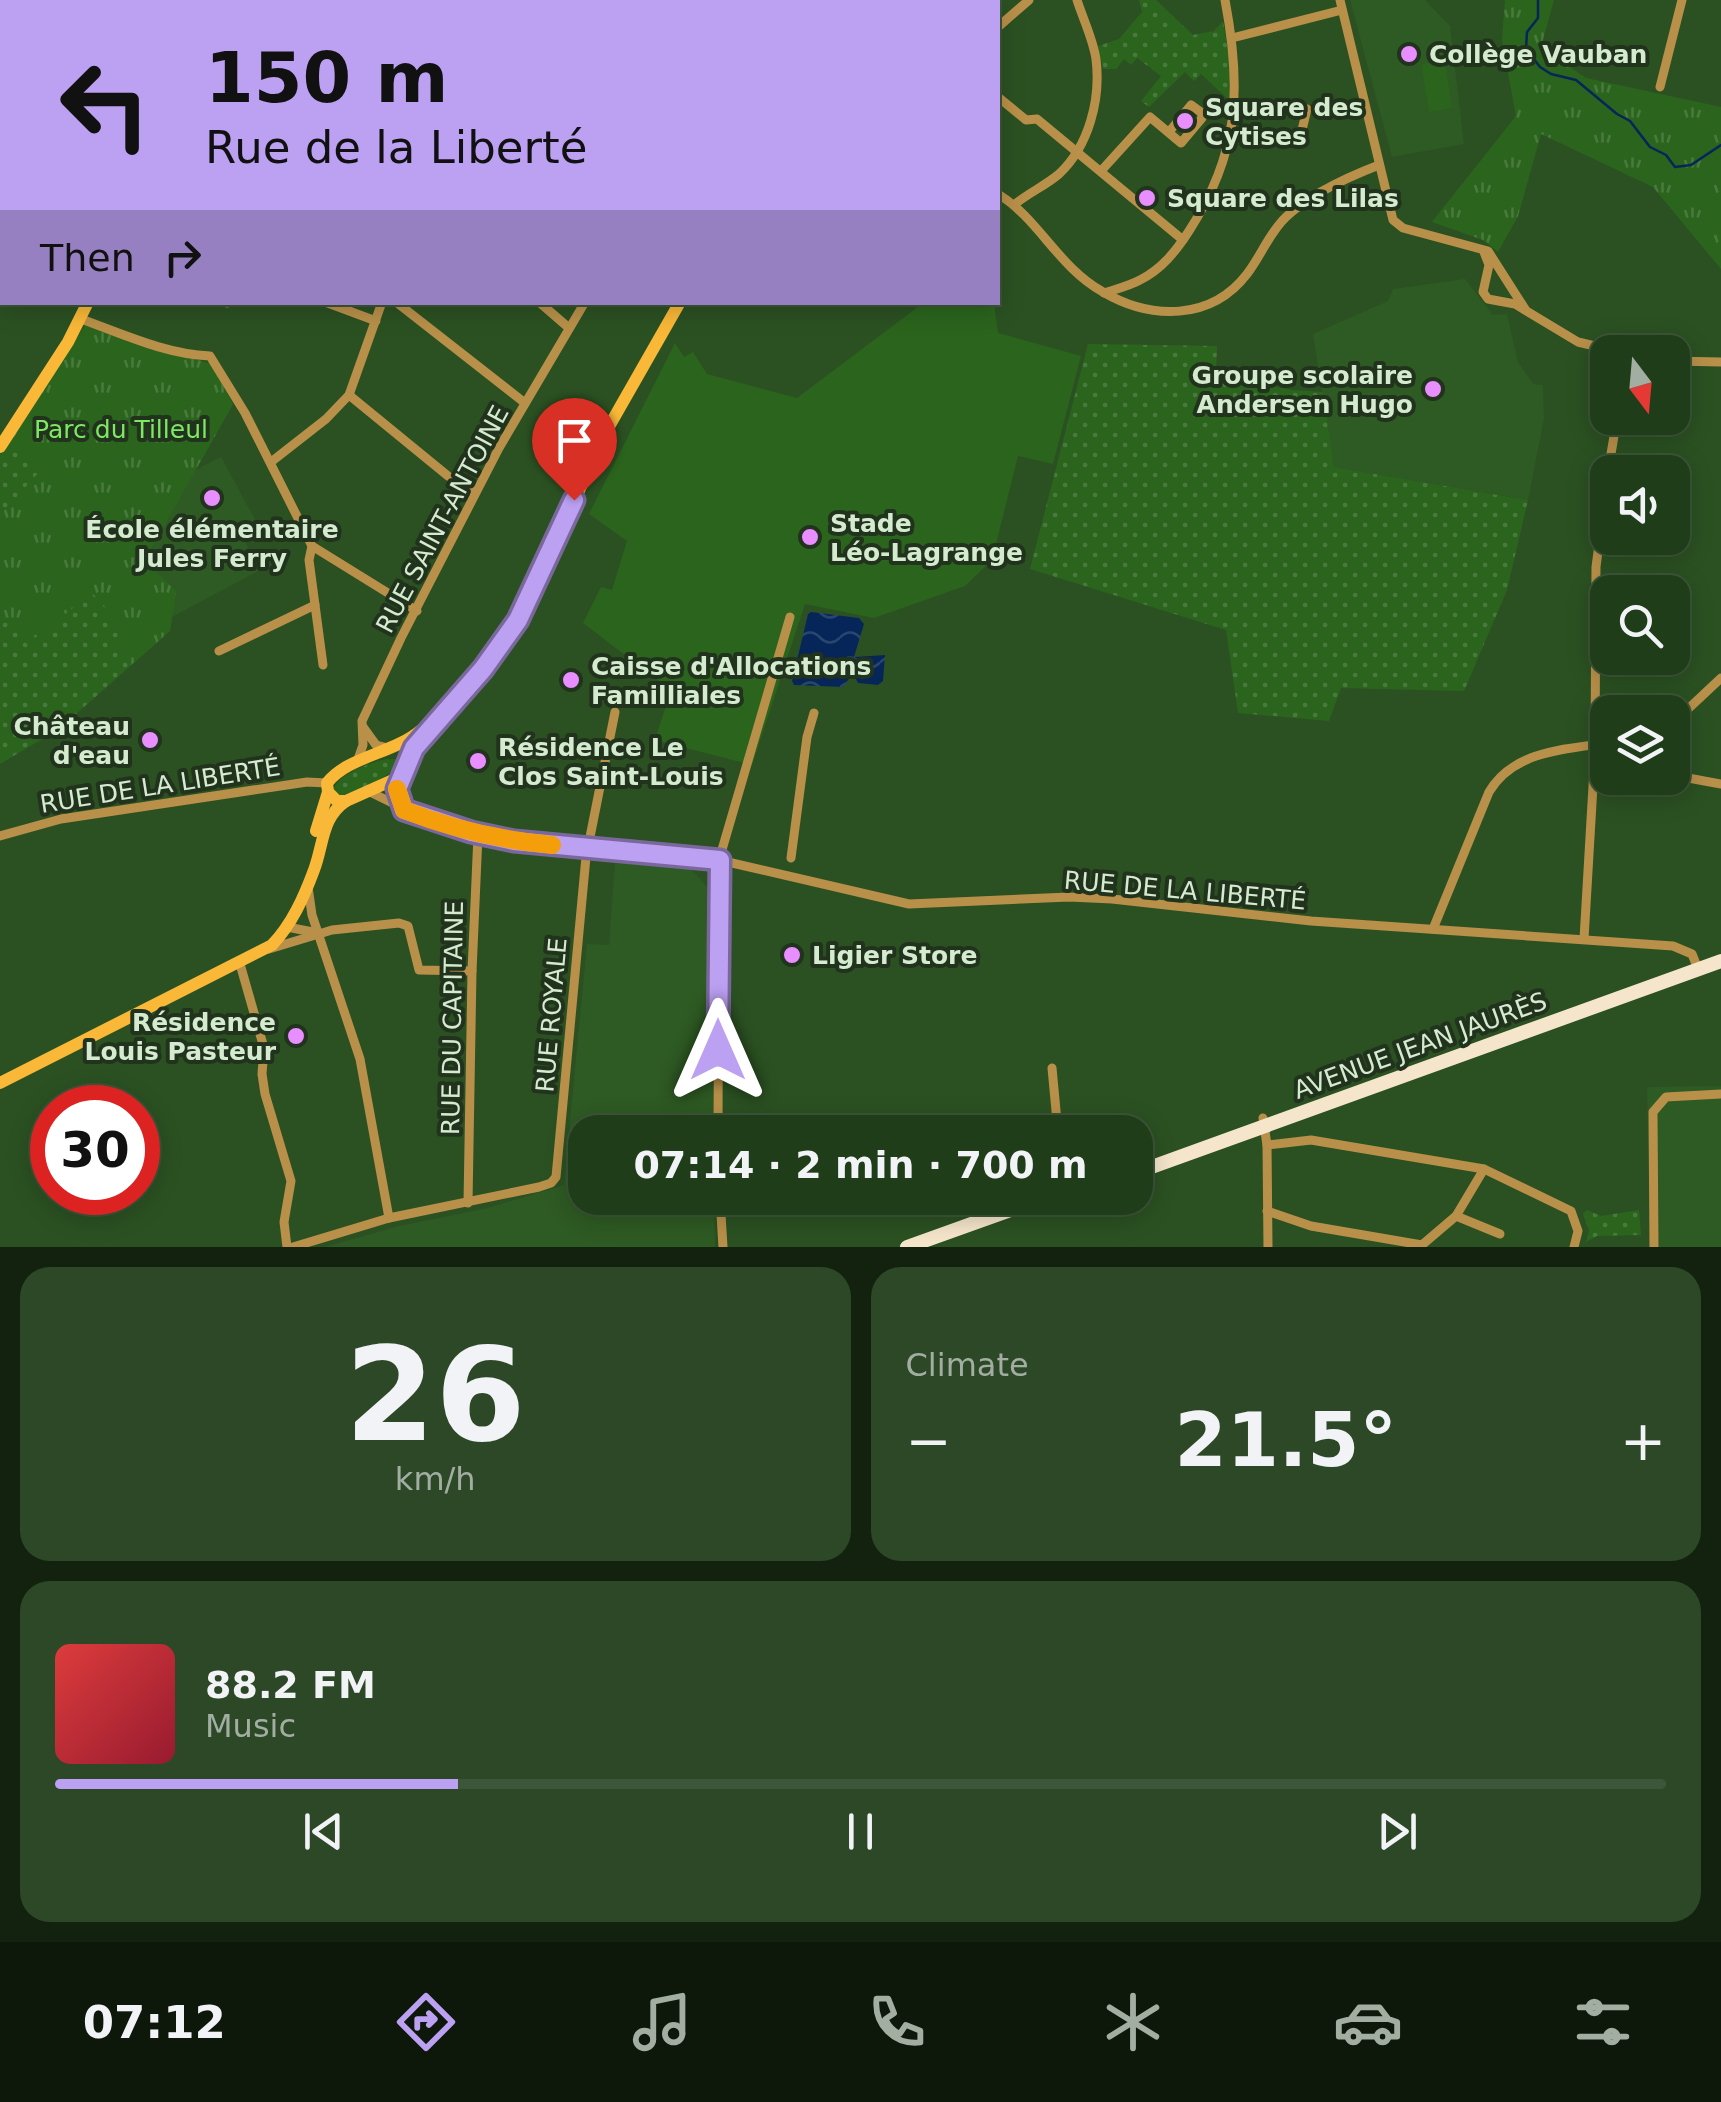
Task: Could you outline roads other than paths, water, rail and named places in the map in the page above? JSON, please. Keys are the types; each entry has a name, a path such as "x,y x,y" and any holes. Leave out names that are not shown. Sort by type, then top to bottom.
{"main road":[{"path":"0,447 87,305"},
{"path":"0,1083 135,1012 264,951 287,927 307,884 331,814 346,801 402,776 414,748 483,669 518,620 603,437 678,305"},
{"path":"307,884 318,821 336,774 406,743 439,716"},
{"path":"392,748 406,752 410,761"},
{"path":"328,788 337,801 346,801"},
{"name":"AVENUE JEAN JAURÈS","path":"1153,1166 1696,965 1721,952"},
{"name":"AVENUE JEAN JAURÈS","path":"1696,965 1721,961"},
{"name":"AVENUE JEAN JAURÈS","path":"1153,1158 1264,1122"},
{"path":"934,1247 1007,1215"},
{"path":"907,1247 1012,1215"}],"street":[{"path":"1000,25 1028,0"},
{"path":"1014,205 1060,173 1076,152 1093,114 1097,81 1094,50 1076,0"},
{"path":"1104,293 1148,275 1173,254 1219,176 1231,139 1235,77 1225,0"},
{"path":"1660,87 1682,0"},
{"path":"1232,38 1341,5 1394,220 1402,228 1488,251 1526,309"},
{"path":"1000,99 1026,120 1037,119 1183,240"},
{"path":"1231,139 1267,141 1292,136 1302,130 1307,109"},
{"path":"1102,171 1150,117 1169,132"},
{"path":"1000,195 1014,205 1056,255 1104,293 1158,311 1193,311 1210,305 1246,276 1273,232 1292,212 1379,165"},
{"path":"1483,248 1489,265 1483,288 1485,296 1492,302 1526,309 1578,342 1590,345"},
{"path":"1488,278 1502,277"},
{"path":"1502,301 1510,286"},
{"path":"333,305 376,321"},
{"path":"271,462 349,396 381,305"},
{"path":"400,305 525,402"},
{"path":"542,305 568,328"},
{"name":"RUE SAINT-ANTOINE","path":"356,762 363,746 362,724 475,493 583,305"},
{"path":"81,319 190,356 210,356 271,462 312,546 417,611"},
{"path":"1690,361 1721,362"},
{"path":"349,396 475,493"},
{"path":"312,546 309,560 323,665"},
{"path":"1596,695 1598,555"},
{"path":"219,651 314,605"},
{"path":"718,1115 720,860 790,617"},
{"path":"1690,707 1721,678"},
{"name":"RUE ROYALE","path":"468,1203 551,1183 556,1177 588,848 615,712"},
{"path":"791,858 807,736 814,713"},
{"path":"362,724 376,745 392,748"},
{"path":"1433,928 1497,780 1538,754 1590,745"},
{"path":"402,776 397,794 404,810"},
{"path":"1690,778 1721,784"},
{"name":"RUE DE LA LIBERTÉ","path":"0,836 61,819 307,782 328,788"},
{"name":"RUE DE LA LIBERTÉ","path":"370,792 404,810 478,834 720,860 877,898 924,905 1079,897 1311,921 1673,946 1683,948 1696,965"},
{"path":"1584,939 1593,795"},
{"name":"RUE DU CAPITAINE","path":"468,1203 478,834"},
{"path":"307,884 318,933 360,1059 389,1218"},
{"path":"264,951 318,933 404,923 419,970 472,970"},
{"path":"287,927 318,933"},
{"path":"240,964 264,1048 262,1074 266,1094 291,1181 284,1222 290,1247 389,1218 468,1203"},
{"path":"1052,1068 1056,1115"},
{"path":"1654,1247 1653,1112 1666,1097 1721,1094"},
{"path":"1264,1122 1268,1247"},
{"path":"1267,1145 1311,1140 1484,1169 1571,1211 1578,1231 1574,1247"},
{"path":"1267,1211 1310,1226 1422,1245 1456,1216 1484,1169"},
{"path":"721,1215 724,1247"},
{"path":"1456,1216 1500,1234"}],"water":[{"path":"811,612 859,618 864,624 854,657 885,655 883,681 878,685 858,683 853,673 843,687 794,685"}],"waterway":[{"path":"1538,0 1538,18 1527,32 1526,49 1540,67 1576,80 1630,121 1650,147 1666,155 1675,167 1691,165 1721,145"}],"place":[{"name":"Collège Vauban","path":"1409,54"},
{"name":"Square des Cytises","path":"1185,121"},
{"name":"Square des Lilas","path":"1147,198"},
{"name":"Groupe scolaire Andersen Hugo","path":"1433,389"},
{"name":"École élémentaire Jules Ferry","path":"212,498"},
{"name":"Stade Léo-Lagrange","path":"810,537"},
{"name":"Caisse d'Allocations Familliales","path":"571,680"},
{"name":"Château d'eau","path":"150,740"},
{"name":"Résidence Le Clos Saint-Louis","path":"478,761"},
{"name":"Ligier Store","path":"792,955"},
{"name":"Résidence Louis Pasteur","path":"296,1036"}],"park label":[{"name":"Parc du Tilleul","path":"121,429"}]}
